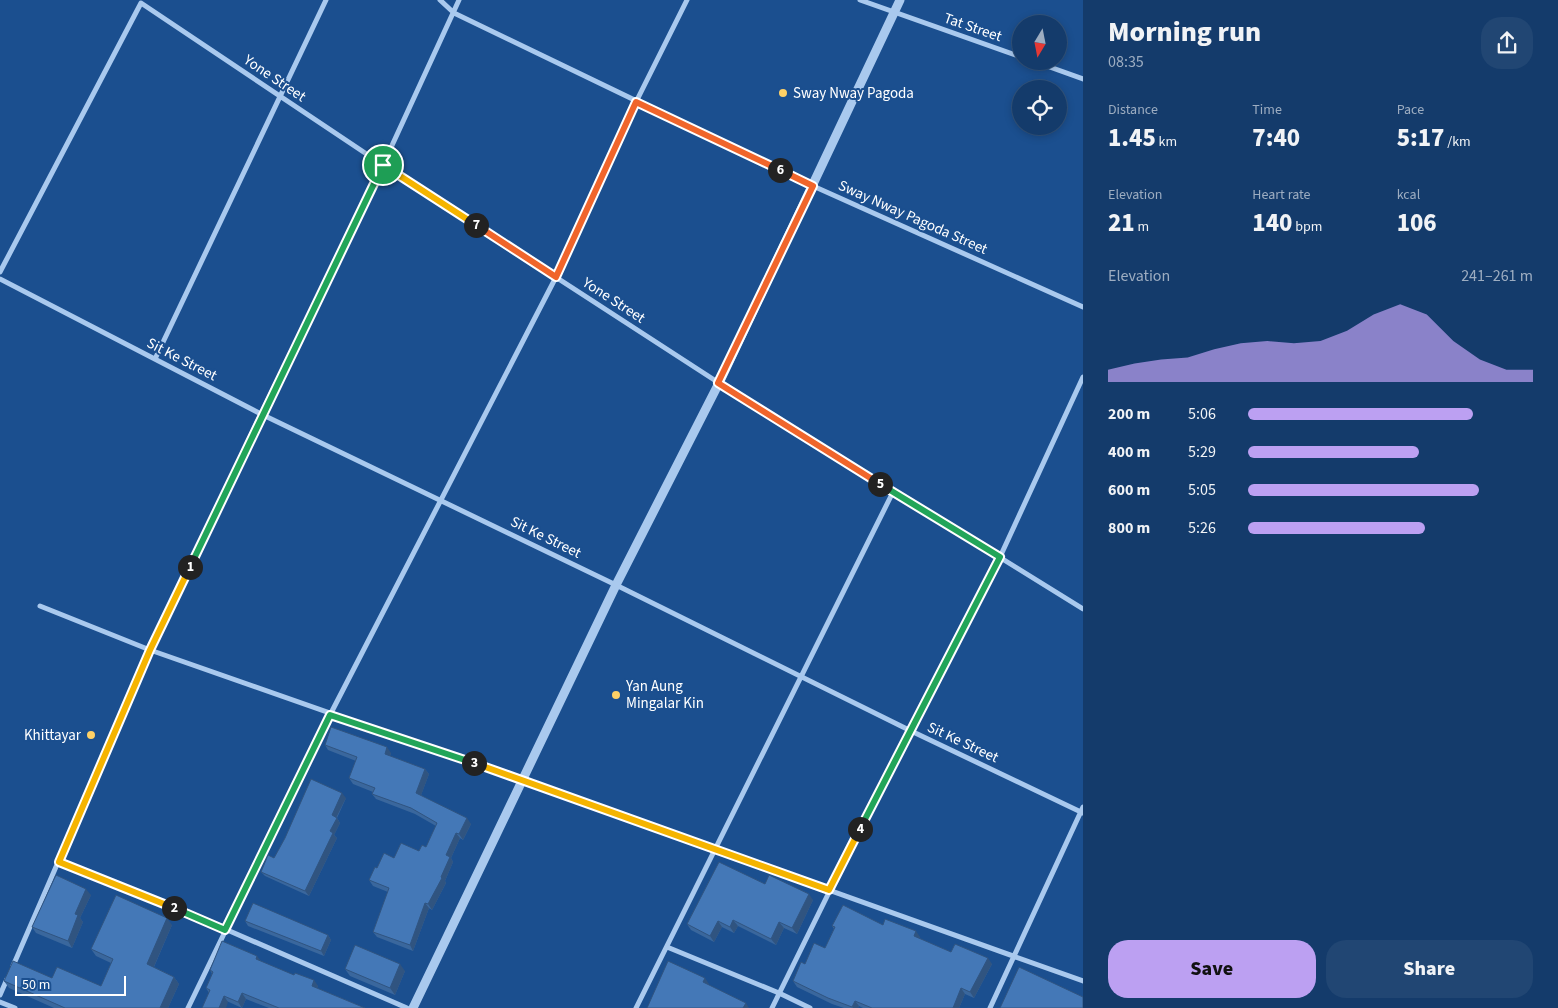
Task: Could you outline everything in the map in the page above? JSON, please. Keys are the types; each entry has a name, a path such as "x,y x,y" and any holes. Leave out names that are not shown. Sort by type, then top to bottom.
{"street":[{"path":"154,359 326,0"},
{"name":"Sway Nway Pagoda Street","path":"440,0 454,13 636,102 813,186 1083,307"},
{"path":"12,968 150,650 261,414 383,165 459,0"},
{"path":"188,1008 330,715 556,277 636,102 687,0"},
{"name":"Tat Street","path":"860,0 1012,54"},
{"path":"413,1008 616,585 718,383 900,0"},
{"name":"Yone Street","path":"0,272 141,3 383,165 718,383 1083,609"},
{"path":"1058,70 1083,79"},
{"name":"Sit Ke Street","path":"0,279 261,414 442,500 910,730 1082,810"},
{"path":"772,1008 829,890 1000,557 1083,377"},
{"path":"636,1008 893,492"},
{"path":"40,606 150,650 330,715 521,780 1083,981"},
{"path":"990,1008 1082,810"},
{"path":"59,862 225,930 406,1008"},
{"path":"667,947 779,992 810,1008"},
{"path":"0,995 8,977"},
{"path":"0,1002 15,1008"}],"building":[{"path":"331,727 387,747 385,754 425,769 416,793 467,818 459,834 456,833 446,855 450,857 442,878 428,904 425,903 410,945 373,932 389,888 369,880 384,853 394,858 401,843 419,851 422,845 426,847 437,823 411,808 372,794 375,788 349,778 357,757 325,745"},
{"path":"311,779 342,793 332,815 337,818 330,831 333,833 305,891 261,872 268,855 274,858 285,838"},
{"path":"719,862 765,884 769,875 809,894 792,928 779,922 771,939 733,920 730,927 718,921 710,936 687,924"},
{"path":"56,875 86,889 75,914 78,915 68,941 32,927"},
{"path":"116,895 167,918 147,964 174,977 160,1008 65,1008 4,981 13,961 52,978 57,967 101,986 113,959 91,949"},
{"path":"253,903 328,935 321,951 245,921"},
{"path":"843,905 883,925 885,919 916,931 914,936 951,952 955,944 988,958 970,992 961,988 953,1008 872,1008 855,1001 852,1007 793,981 801,962 805,964 814,943 825,948 835,927 832,926"},
{"path":"222,941 257,956 256,959 294,975 295,973 314,980 312,986 365,1008 279,1008 242,993 238,1002 224,996 219,1008 202,1008 210,990 206,988 213,972 210,970"},
{"path":"355,945 400,964 390,988 345,969"},
{"path":"668,961 705,978 703,982 746,1003 743,1008 647,1008"},
{"path":"1019,967 1083,997 1083,1008 1000,1008"}],"place":[{"name":"Sway Nway Pagoda","path":"783,93"},
{"name":"Yan Aung Mingalar Kin","path":"616,695"},
{"name":"Khittayar","path":"91,735"}],"route":[{"path":"636,102 813,186 718,383 1000,557 829,890 521,780 330,715 225,930 59,862 150,650 261,414 383,165 556,277 636,102"}]}
